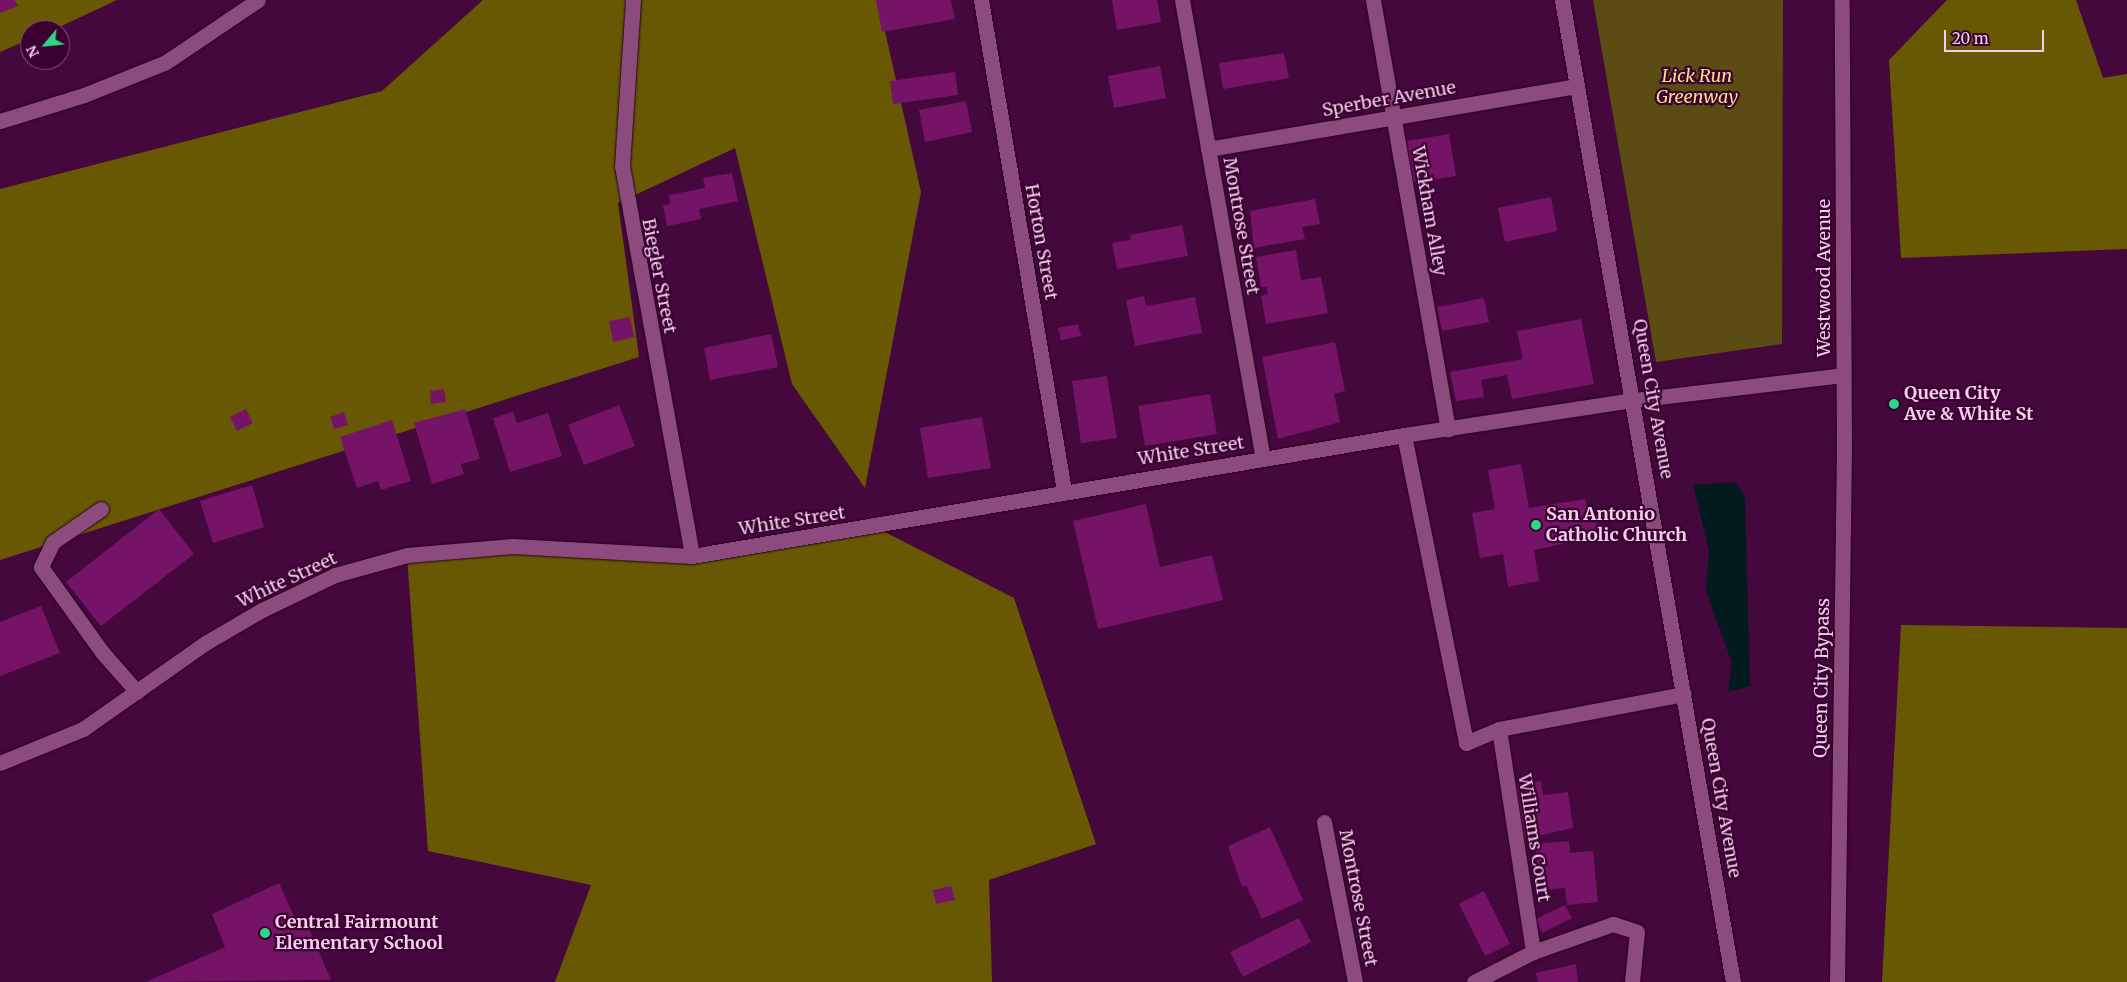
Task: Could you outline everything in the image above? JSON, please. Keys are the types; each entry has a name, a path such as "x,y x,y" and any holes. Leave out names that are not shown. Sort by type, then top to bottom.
{"street":[{"path":"0,121 84,94 166,62 258,0"},
{"name":"Biegler Street","path":"633,0 633,50 623,119 623,175 692,556"},
{"name":"Horton Street","path":"982,0 1064,491"},
{"name":"Montrose Street","path":"1182,0 1264,458"},
{"name":"Wickham Alley","path":"1374,0 1448,429"},
{"name":"Queen City Avenue","path":"1562,0 1634,400 1733,982"},
{"name":"Westwood Avenue","path":"1634,400 1844,375 1842,0"},
{"name":"Sperber Avenue","path":"1208,149 1576,86"},
{"name":"Queen City Bypass","path":"1837,982 1844,375"},
{"name":"White Street","path":"0,763 74,734 262,610 335,575 407,555 513,546 692,556 1064,491 1634,400"},
{"path":"1404,436 1466,743 1499,729 1684,694"},
{"path":"101,509 53,542 41,566 102,652 137,692"},
{"name":"Williams Court","path":"1499,729 1533,952"},
{"name":"Montrose Street","path":"1324,822 1355,982"},
{"path":"1474,982 1533,952 1613,924 1637,932 1632,982"}],"green space":[{"name":"Lick Run Greenway","path":"1593,0 1783,0 1782,344 1656,362"}],"shaded area":[{"path":"0,0 117,0 70,22 70,20 20,20 20,43 0,52"},
{"path":"483,0 878,0 921,192 865,488 792,384 735,148 618,203 639,357 0,560 0,189 382,91"},
{"path":"1947,0 2076,0 2103,78 2127,74 2127,249 1901,258 1889,60"},
{"path":"1734,482 1745,495 1750,686 1728,692 1732,663 1706,591 1709,551 1693,485"},
{"path":"875,527 1014,598 1096,844 989,880 992,982 555,982 591,885 428,851 407,555 513,546 692,556"},
{"path":"1901,625 2127,628 2127,982 1882,982"}],"building":[{"path":"0,0 15,0 18,6 0,13"},
{"path":"876,0 951,0 955,19 882,32"},
{"path":"1112,0 1157,0 1161,22 1117,30"},
{"path":"1284,53 1289,78 1223,89 1219,63"},
{"path":"1160,66 1166,98 1114,108 1108,76"},
{"path":"955,72 958,95 893,104 890,81"},
{"path":"966,101 972,132 925,142 919,110"},
{"path":"1449,134 1456,176 1413,183 1406,141"},
{"path":"732,173 738,201 699,209 701,219 667,226 663,205 670,204 669,195 705,188 703,178"},
{"path":"1551,197 1557,231 1505,242 1498,208"},
{"path":"1315,199 1320,224 1302,227 1305,239 1254,248 1250,211"},
{"path":"1182,225 1188,256 1117,269 1112,243 1131,240 1130,235"},
{"path":"1296,250 1301,280 1321,277 1328,313 1266,324 1261,296 1268,294 1266,287 1261,287 1256,257"},
{"path":"1144,296 1146,306 1195,297 1202,333 1135,346 1126,300"},
{"path":"1484,298 1489,322 1442,331 1437,307"},
{"path":"630,317 634,337 613,342 609,321"},
{"path":"1581,319 1594,384 1512,399 1507,375 1481,380 1484,397 1456,401 1450,372 1523,359 1517,331"},
{"path":"1078,324 1081,336 1061,340 1058,328"},
{"path":"771,334 778,367 710,380 704,348"},
{"path":"1335,342 1345,391 1334,394 1340,422 1278,439 1262,357"},
{"path":"1107,376 1117,438 1081,443 1072,381"},
{"path":"444,389 446,402 431,404 430,391"},
{"path":"1210,394 1217,434 1145,446 1138,406"},
{"path":"619,405 635,446 584,465 568,425"},
{"path":"246,409 253,423 237,431 230,417"},
{"path":"465,409 480,459 461,464 464,474 432,484 414,423"},
{"path":"344,412 348,425 334,429 330,417"},
{"path":"513,412 517,423 548,413 562,456 510,472 493,418"},
{"path":"982,417 991,468 928,478 920,428"},
{"path":"392,420 411,481 381,490 378,481 357,488 340,437"},
{"name":"San Antonio Catholic Church","path":"1521,464 1529,508 1585,499 1587,509 1595,508 1600,536 1534,550 1539,581 1508,587 1503,554 1480,558 1472,513 1495,509 1488,470"},
{"path":"252,485 264,527 213,543 200,501"},
{"path":"1146,504 1160,567 1212,555 1223,600 1098,629 1073,521"},
{"path":"159,509 194,554 101,626 66,582"},
{"path":"41,606 60,653 0,676 0,622"},
{"path":"1541,781 1543,795 1568,792 1573,828 1524,839 1516,785"},
{"path":"1270,827 1303,900 1262,919 1246,885 1242,887 1228,846"},
{"path":"1569,841 1570,853 1593,851 1598,902 1567,905 1565,888 1539,890 1535,844"},
{"name":"Central Fairmount Elementary School","path":"279,883 295,919 303,915 331,980 146,982 225,947 212,914"},
{"path":"951,886 955,900 936,904 933,890"},
{"path":"1484,891 1510,944 1485,956 1459,904"},
{"path":"1565,905 1572,918 1542,933 1536,919"},
{"path":"1299,918 1311,942 1243,977 1230,952"},
{"path":"1576,964 1578,982 1538,982 1536,973"}],"place":[{"name":"Queen City Ave & White St","path":"1894,404"},
{"name":"San Antonio Catholic Church","path":"1536,525"},
{"name":"Central Fairmount Elementary School","path":"265,933"}]}
